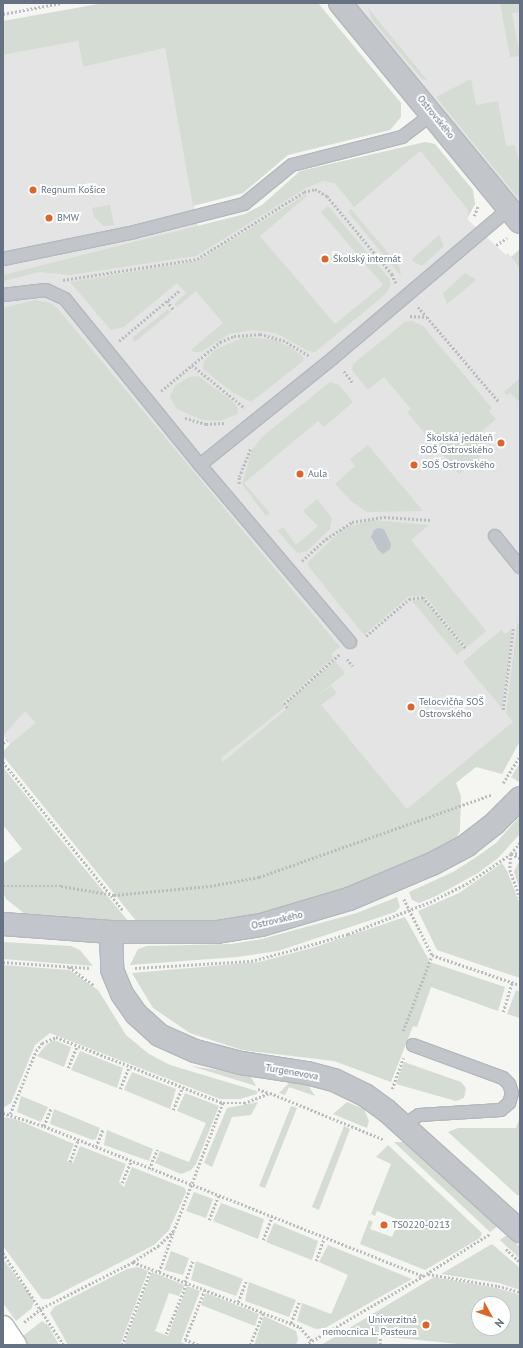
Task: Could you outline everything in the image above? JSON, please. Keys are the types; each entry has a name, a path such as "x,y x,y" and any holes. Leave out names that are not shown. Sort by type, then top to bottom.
{"street":[{"name":"Ostrovského","path":"346,6 514,216"},
{"name":"Ostrovského","path":"3,924 111,932 217,932 261,925 349,899 432,864 467,845 495,823 520,798"},
{"name":"Turgenevova","path":"111,932 112,970 122,994 136,1014 159,1034 182,1047 241,1063 307,1073 334,1080 365,1095 404,1125 515,1226"}],"lane":[{"path":"3,259 134,232 244,204 292,165 304,160 402,137 433,114"},
{"path":"200,465 408,295 514,216"},
{"path":"3,295 46,290 65,299 200,465 350,642"},
{"path":"496,536 520,567"},
{"path":"404,1125 419,1115 501,1110 509,1103 512,1093 509,1084 503,1078 413,1044"}],"path":[{"path":"3,14 61,3"},
{"path":"69,285 60,280 196,259 304,192 315,189 327,196 392,274 395,281 499,402"},
{"path":"394,288 395,281"},
{"path":"117,342 180,290"},
{"path":"167,301 174,310"},
{"path":"407,317 416,315 427,317"},
{"path":"162,398 158,394 220,342 248,333 260,334 283,340 312,358 307,362"},
{"path":"112,336 122,348"},
{"path":"336,374 348,364"},
{"path":"192,365 248,410 244,414"},
{"path":"180,415 206,424 229,423"},
{"path":"241,492 239,477 248,451 255,442"},
{"path":"300,562 326,539 352,522 384,517 431,520"},
{"path":"295,556 305,568"},
{"path":"359,632 364,638 406,602 423,597 466,648"},
{"path":"406,602 409,606"},
{"path":"503,710 513,628"},
{"path":"287,708 284,704 341,652"},
{"path":"3,743 7,740"},
{"path":"3,762 141,932"},
{"path":"3,886 61,886 110,894 140,893 210,886 259,877 495,794"},
{"path":"520,843 511,854 448,894 409,910 432,955 520,985"},
{"path":"511,854 520,853"},
{"path":"511,854 520,858"},
{"path":"511,854 510,870 520,897"},
{"path":"401,1036 432,955"},
{"path":"503,1012 512,983"},
{"path":"10,1114 36,1051 42,1043 56,1037 223,1104 244,1103 270,1093 391,1143"},
{"path":"68,1068 77,1046"},
{"path":"385,1109 404,1055 399,1052"},
{"path":"120,1089 129,1067"},
{"path":"174,1110 182,1088"},
{"path":"159,1272 223,1104"},
{"path":"44,1126 51,1108"},
{"path":"3,1113 44,1126 149,1169 423,1276"},
{"path":"96,1148 103,1129"},
{"path":"70,1162 78,1140"},
{"path":"149,1169 157,1150"},
{"path":"122,1183 130,1161"},
{"path":"209,1220 218,1196"},
{"path":"263,1240 272,1217"},
{"path":"305,1345 428,1274 490,1234 515,1226"},
{"path":"484,1229 495,1239"},
{"path":"9,1335 42,1308 132,1262 159,1246 174,1231"},
{"path":"316,1261 324,1238"},
{"path":"500,1243 520,1262"},
{"path":"3,1253 42,1308 64,1345"},
{"path":"166,1334 193,1260"},
{"path":"132,1262 300,1326 312,1341"},
{"path":"122,1345 151,1269"},
{"path":"428,1274 498,1286 520,1292"},
{"path":"238,1302 246,1281"},
{"path":"198,1345 185,1340 204,1289"},
{"path":"290,1322 299,1302"},
{"path":"250,1345 263,1312"},
{"path":"380,1338 380,1345"}],"shaded area":[{"path":"104,3 318,3 401,103 401,117 390,130 288,155 243,193 193,206 165,48 83,67 78,41 3,55 3,21"},
{"path":"347,3 520,3 520,222"},
{"path":"500,3 520,3 520,12 512,13 520,56 510,57"},
{"path":"368,8 427,80 422,79 372,20"},
{"path":"78,41 83,67 165,48 198,228 254,215 306,171 419,150 468,210 468,220 506,255 508,253 520,269 520,741 476,765 411,814 125,886 3,735 3,55"},
{"path":"471,79 476,105 498,101 506,146 515,145 520,167 520,200 436,97"},
{"path":"425,142 435,144 473,190 475,204 468,217 468,210 420,151 354,207 335,183 323,181 306,188 196,256 70,275 40,272 3,281 3,275 245,214 262,205 300,171"},
{"path":"305,195 308,195 260,236 335,324 383,285 321,212 328,206 388,277 391,284 387,293 315,352 308,351 276,333 252,330 229,334 201,352 194,352 191,350 223,323 196,291 177,307 174,304 186,293 177,283 124,327 111,330 70,282 198,261"},
{"path":"110,205 114,225 104,226 94,217 92,208"},
{"path":"351,209 399,266 401,276 348,212"},
{"path":"439,235 444,246 422,266 411,260"},
{"path":"520,249 520,269 511,257"},
{"path":"465,273 476,280 447,304 443,293"},
{"path":"35,300 50,303 57,308 340,647 331,654 333,658 282,703 285,707 221,758 223,762 289,707 287,703 335,661 345,673 317,696 331,686 337,693 321,705 407,809 513,722 506,713 517,625 520,621 520,741 502,774 476,767 456,783 461,796 460,831 455,840 441,853 306,904 221,922 137,922 3,756 3,752 10,744 36,723 25,711 3,736 3,308"},
{"path":"168,309 171,312 135,342 132,338"},
{"path":"412,321 423,326 492,408 489,411 496,419 476,436 488,450 459,474 407,412 411,409 384,377 368,390 352,370 353,364 405,322"},
{"path":"244,337 275,340 292,348 304,358 302,362 251,402 232,392 203,369 204,361 215,350"},
{"path":"198,376 232,401 238,408 237,414 220,421 202,420 177,409 170,397 175,386 189,377"},
{"path":"520,378 520,399 518,401 510,393 507,395 504,392"},
{"path":"330,382 339,385 353,402 324,427 318,421 244,483 270,513 266,516 242,484 252,450 262,437"},
{"path":"368,445 423,511 367,512 352,502 335,484 355,466 350,459"},
{"path":"317,499 332,518 330,529 306,552 297,553 278,531 283,527 296,545 318,526 303,511"},
{"path":"372,520 429,525 411,540 486,631 467,647 424,595 408,597 364,635 309,567 308,562 344,528","holes":["378,528 384,529 391,544 379,552 372,541 372,534"]},
{"path":"378,528 384,529 391,544 390,549 383,554 378,550 371,537 374,530"},
{"path":"423,599 464,649 457,655 412,601"},
{"path":"512,629 502,708 463,662 501,630 505,634"},
{"path":"520,763 520,781 519,782 511,777"},
{"path":"3,767 129,922 30,918 6,899 3,892 4,863 22,849 3,825"},
{"path":"520,816 520,834 498,858 478,873 436,896 419,903 412,900 409,892 453,872 475,858 496,843"},
{"path":"502,863 507,871 520,904 520,978 437,950 418,911 459,893"},
{"path":"518,863 520,864 520,891 514,872"},
{"path":"397,897 400,907 395,912 278,951 237,957 130,965 138,949 147,946 231,944 262,939 357,913"},
{"path":"405,917 430,962 505,987 498,1011 431,987 417,1027 413,1026 391,1082 334,1061 242,1050 190,1033 153,1008 132,973 259,962 312,948"},
{"path":"3,942 71,946 80,950 93,966 3,959"},
{"path":"3,965 69,970 98,990 126,1035 149,1054 170,1065 257,1091 257,1094 240,1099 220,1099 50,1033 35,1045 11,1103 3,1108"},
{"path":"516,990 520,992 520,1018 507,1014"},
{"path":"54,1040 71,1047 64,1067 37,1056 46,1045"},
{"path":"80,1051 123,1068 117,1088 71,1070"},
{"path":"404,1062 461,1082 466,1088 464,1098 456,1101 396,1084"},
{"path":"191,1066 250,1075 256,1086"},
{"path":"132,1072 176,1089 170,1109 124,1090"},
{"path":"299,1082 308,1085 315,1096 289,1087 285,1095 279,1093 289,1083"},
{"path":"185,1093 219,1106 196,1164 191,1170 181,1174 155,1163 160,1151 189,1162 206,1123 177,1111"},
{"path":"21,1096 48,1107 41,1122 17,1112"},
{"path":"258,1102 251,1115 232,1117 212,1167 204,1163 227,1108"},
{"path":"347,1102 364,1109 369,1121 367,1128 333,1114"},
{"path":"291,1106 297,1108 265,1188 259,1186"},
{"path":"54,1109 100,1128 96,1139 93,1140 50,1124"},
{"path":"3,1117 15,1119 74,1144 67,1161 73,1163 80,1146 126,1164 119,1182 124,1187 132,1167 185,1188 186,1192 169,1230 154,1245 49,1299 42,1299 3,1246"},
{"path":"520,1117 520,1195 517,1195 448,1132 458,1128 516,1128"},
{"path":"344,1126 350,1129 319,1210 312,1207"},
{"path":"107,1130 153,1149 149,1161 104,1145"},
{"path":"394,1142 407,1142 498,1226 490,1232"},
{"path":"388,1145 482,1233 480,1238 425,1270 360,1244 369,1220 373,1222 370,1229 392,1237 399,1220 377,1211 375,1216 371,1214 391,1164 376,1157"},
{"path":"194,1192 213,1199 206,1218 186,1211"},
{"path":"221,1203 264,1219 258,1239 213,1221"},
{"path":"274,1223 318,1241 312,1260 266,1242"},
{"path":"507,1235 520,1247 520,1259 500,1240"},
{"path":"492,1244 520,1268 520,1290 499,1283 441,1274"},
{"path":"328,1245 412,1279 325,1328 316,1329 297,1321 302,1303 331,1314 348,1275 319,1262"},
{"path":"171,1251 189,1258 183,1275 164,1270"},
{"path":"3,1259 34,1300 32,1308 16,1321 3,1303"},
{"path":"196,1261 243,1279 236,1296 191,1280"},
{"path":"138,1267 148,1271 120,1345 68,1345 50,1313 54,1307 127,1269"},
{"path":"152,1272 184,1285 179,1296 169,1293 155,1331 168,1336 187,1286 200,1291 181,1342 188,1345 124,1345"},
{"path":"434,1277 497,1288 520,1295 520,1345 469,1345 378,1336 377,1345 321,1345"},
{"path":"249,1282 296,1300 289,1317 245,1301"},
{"path":"206,1293 259,1314 255,1326 201,1305"},
{"path":"264,1316 296,1331 298,1339 296,1345 254,1345"},
{"path":"42,1321 48,1325 59,1345 29,1345 23,1336"}],"place":[{"name":"Regnum Košice","path":"33,190"},
{"name":"BMW","path":"49,218"},
{"name":"Školský internát","path":"325,259"},
{"name":"Školská jedáleň SOŠ Ostrovského","path":"501,443"},
{"name":"SOŠ Ostrovského","path":"414,465"},
{"name":"Aula","path":"300,474"},
{"name":"Telocvičňa SOŠ Ostrovského","path":"411,707"},
{"name":"TS0220-0213","path":"384,1225"},
{"name":"Univerzitná nemocnica L. Pasteura","path":"426,1325"}]}
